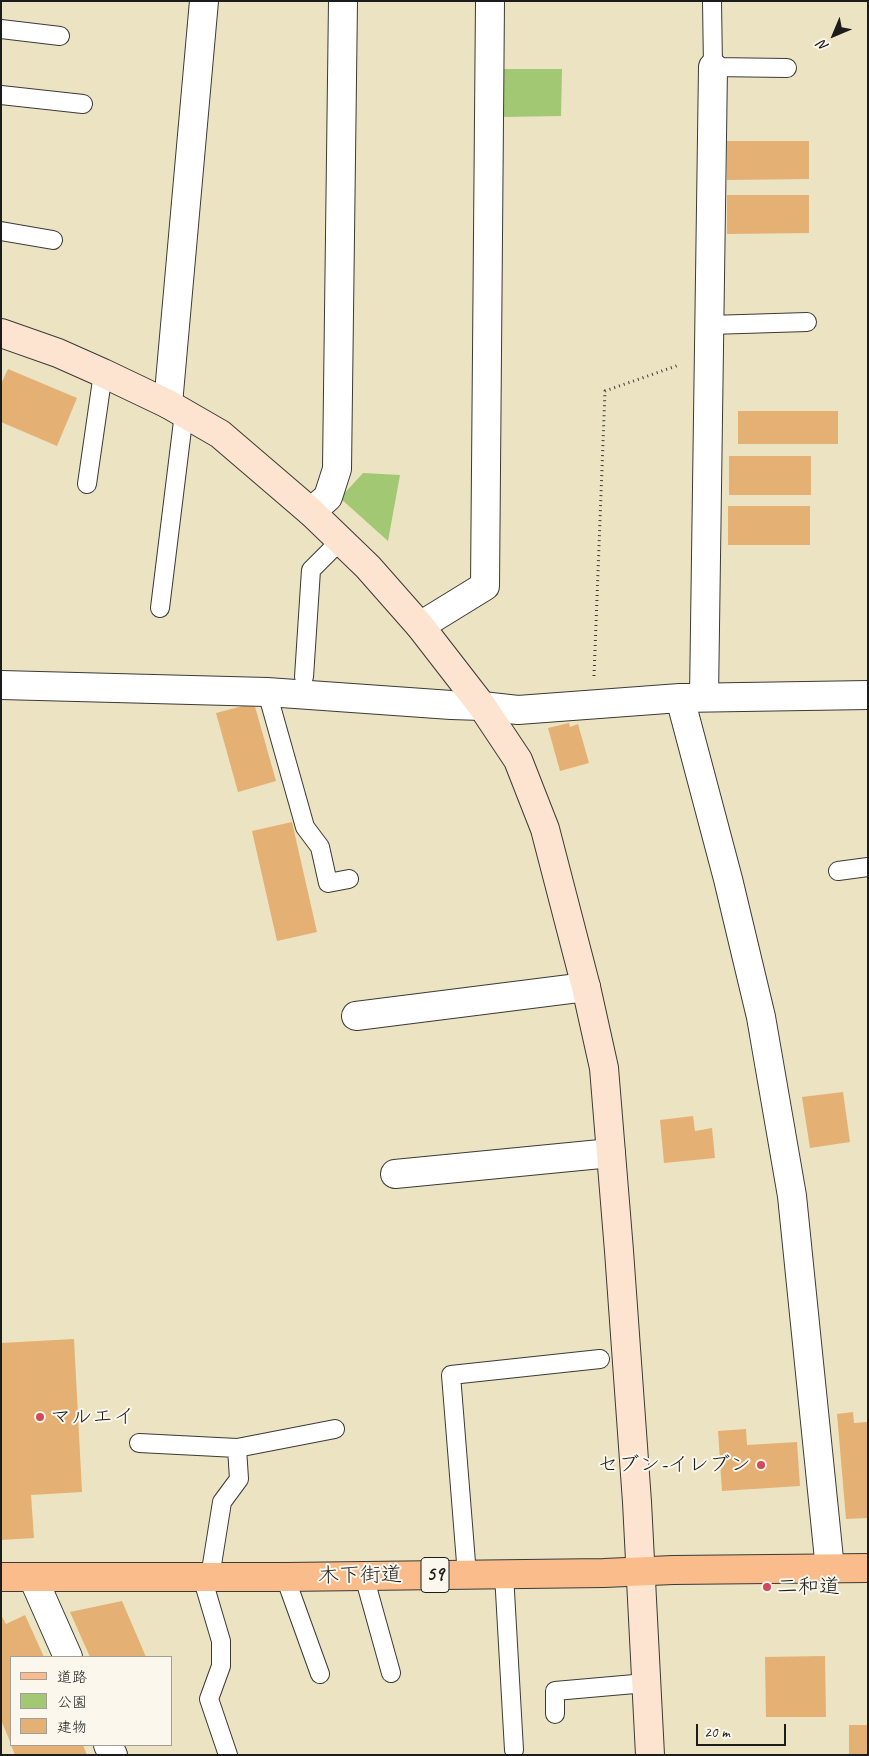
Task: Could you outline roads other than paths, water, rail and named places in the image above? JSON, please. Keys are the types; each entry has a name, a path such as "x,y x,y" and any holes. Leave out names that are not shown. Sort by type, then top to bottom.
{"main road":[{"name":"木下街道","path":"1,1577 285,1577 868,1568"}],"street":[{"path":"176,408 204,1"},
{"path":"310,512 328,497 337,469 343,1"},
{"path":"420,626 485,586 490,1"},
{"path":"713,67 710,326 692,697 728,879 761,1017 789,1177 830,1569"},
{"path":"1,333 58,353 103,373 176,408 220,434 310,512 368,567 420,626 482,706 518,760 545,829 586,987 604,1068 636,1493 650,1755"},
{"path":"1,685 267,692 518,710 692,697 868,695"},
{"path":"356,1016 586,987"},
{"path":"395,1174 611,1153"},
{"path":"33,1578 68,1656"}],"lane":[{"path":"712,1 713,67 787,68"},
{"path":"1,29 60,36"},
{"path":"1,95 83,104"},
{"path":"1,231 53,240"},
{"path":"710,326 807,322"},
{"path":"87,484 103,373"},
{"path":"160,608 176,408"},
{"path":"304,677 311,570 340,540"},
{"path":"267,692 305,827 320,847 328,883 349,880"},
{"path":"838,871 868,867"},
{"path":"467,1575 451,1376 600,1359"},
{"path":"139,1443 237,1448 335,1429"},
{"path":"228,1755 209,1699 221,1666 221,1642 206,1577 222,1502 239,1478 237,1448"},
{"path":"504,1574 514,1750"},
{"path":"364,1576 391,1673"},
{"path":"285,1577 320,1674"},
{"path":"555,1714 555,1691 646,1683"}],"place":[{"name":"マルエイ","path":"40,1417"},
{"name":"セブン-イレブン","path":"761,1465"},
{"name":"二和道","path":"767,1587"}]}
